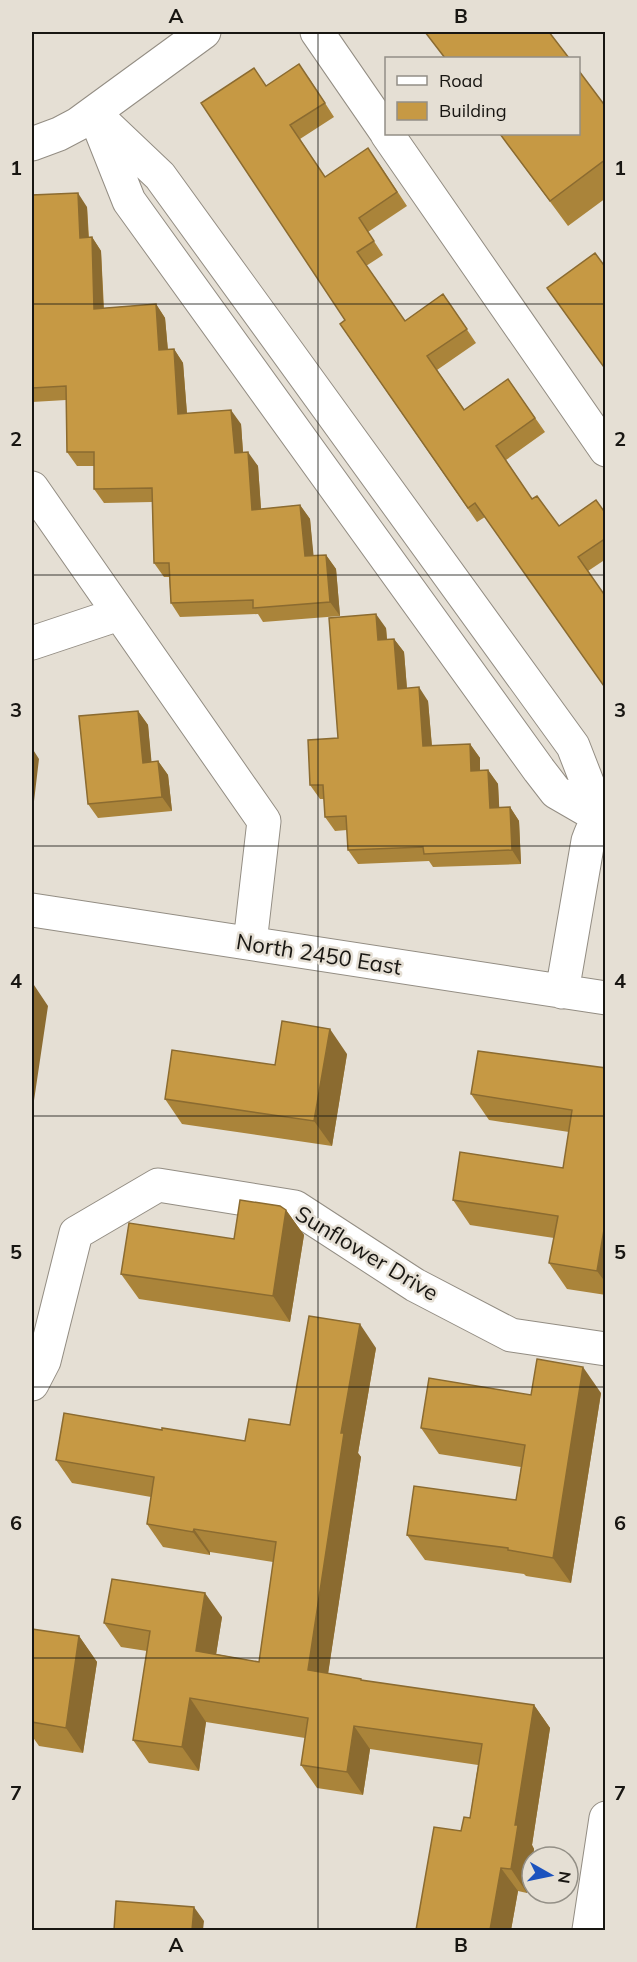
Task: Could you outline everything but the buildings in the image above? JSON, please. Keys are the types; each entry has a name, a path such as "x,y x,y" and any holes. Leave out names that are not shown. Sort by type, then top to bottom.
{"street":[{"path":"32,144 59,134 94,113 204,32"},
{"path":"317,32 385,130"},
{"path":"94,113 160,176 573,746 603,817 592,828 588,841 562,992"},
{"path":"388,135 606,450"},
{"path":"32,488 264,821 250,943"},
{"path":"32,643 119,614"},
{"name":"North 2450 East","path":"32,910 606,998"},
{"name":"Sunflower Drive","path":"32,1384 44,1361 76,1233 158,1185 295,1207 415,1285 511,1335 606,1349"},
{"path":"589,1930 606,1818"}]}
